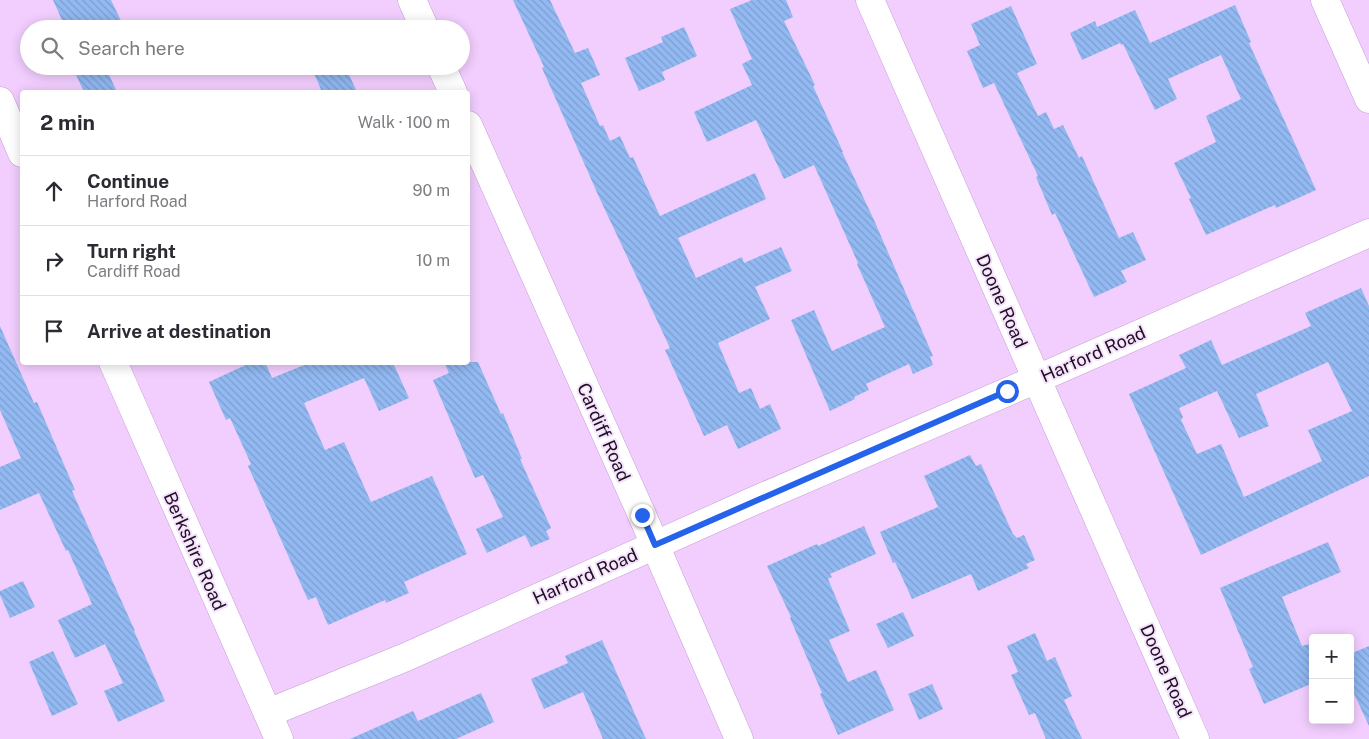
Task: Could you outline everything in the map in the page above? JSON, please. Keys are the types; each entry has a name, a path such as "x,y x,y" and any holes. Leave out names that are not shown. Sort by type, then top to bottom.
{"street":[{"path":"412,0 420,20"},
{"name":"Doone Road","path":"870,0 1195,739"},
{"path":"1325,0 1369,99"},
{"path":"445,75 452,90"},
{"path":"0,101 20,148"},
{"name":"Cardiff Road","path":"470,129 655,545 738,739"},
{"name":"Harford Road","path":"268,713 406,657 767,495 1369,233"},
{"name":"Berkshire Road","path":"114,365 279,739"}],"building":[{"path":"53,0 111,0 121,20 62,20"},
{"path":"513,0 550,0 575,53 588,48 600,75 581,83 600,126 603,125 610,141 620,136 630,158 633,157 660,216 755,173 766,199 678,238 696,278 742,257 744,263 781,247 792,271 755,287 770,319 718,343 739,393 751,388 760,409 770,404 781,429 738,449 727,425 704,436 665,350 670,348 599,197 542,68 544,67"},
{"path":"752,0 786,0 793,17 784,21 815,85 813,86 933,356 930,357 933,365 913,374 909,364 866,384 869,390 830,411 791,320 814,310 832,351 885,327 814,165 784,179 756,120 707,142 694,112 752,85 742,64 752,59 730,9"},
{"path":"1235,5 1251,42 1249,43 1316,190 1276,208 1275,205 1206,235 1174,163 1216,142 1206,116 1241,99 1221,55 1168,79 1177,99 1155,110 1123,44 1121,45 1120,43 1082,60 1070,33 1095,21 1097,27 1135,10 1150,43"},
{"path":"1011,6 1037,64 1017,73 1038,116 1046,112 1054,129 1063,125 1079,158 1082,156 1119,238 1133,232 1146,260 1121,271 1127,282 1094,297 1055,213 1052,215 1036,177 1038,176 994,83 983,88 967,51 980,45 971,24"},
{"path":"684,27 697,56 662,72 665,80 639,91 625,58 663,42 661,37"},
{"path":"76,75 109,75 116,90 83,90"},
{"path":"315,75 349,75 356,90 321,90"},
{"path":"1361,288 1369,306 1369,476 1201,555 1129,394 1186,368 1179,355 1211,340 1222,365 1311,326 1305,313","holes":["1328,362 1352,411 1308,430 1322,461 1244,497 1221,444 1197,454 1181,420 1183,417 1179,408 1217,391 1239,438 1269,426 1256,394"]},
{"path":"0,326 34,403 37,402 75,490 72,491 165,701 118,722 104,691 123,683 105,644 75,658 58,620 92,604 68,550 66,551 39,493 0,510 0,467 21,458 0,410"},
{"path":"470,362 478,362 501,414 503,413 522,459 520,459 551,528 546,531 550,539 531,547 525,535 487,553 476,529 503,517 483,475 475,478 433,380 449,373 445,365 470,365"},
{"path":"246,365 266,365 272,378 304,365 394,365 409,398 379,411 364,378 304,403 325,450 344,442 371,502 432,476 467,554 404,582 409,593 386,603 385,600 328,625 316,597 308,600 248,466 251,464 230,418 226,420 209,382"},
{"path":"970,455 976,466 981,464 1013,534 1017,538 1024,535 1035,560 1026,564 1029,568 978,591 971,574 912,599 895,562 893,563 880,532 938,507 924,476"},
{"path":"864,526 876,554 830,574 832,577 828,579 850,631 829,640 848,682 876,670 894,710 838,735 820,694 822,693 791,617 767,566"},
{"path":"1328,542 1341,572 1282,597 1302,646 1309,644 1309,685 1264,704 1249,669 1253,667 1220,588"},
{"path":"23,581 35,607 10,618 0,591"},
{"path":"903,612 914,636 888,648 876,624"},
{"path":"1035,633 1047,661 1055,657 1072,696 1064,700 1082,739 1046,739 1035,713 1029,715 1011,675 1018,672 1007,646"},
{"path":"602,640 646,739 603,739 583,692 544,709 531,679 568,663 565,656"},
{"path":"1369,646 1369,726 1354,694 1354,652"},
{"path":"53,651 78,704 52,716 29,662"},
{"path":"932,684 943,709 919,720 908,694"},
{"path":"481,693 494,722 456,739 350,739 413,711 418,721"}],"route":[{"path":"642,515 655,545 1007,391"}]}
